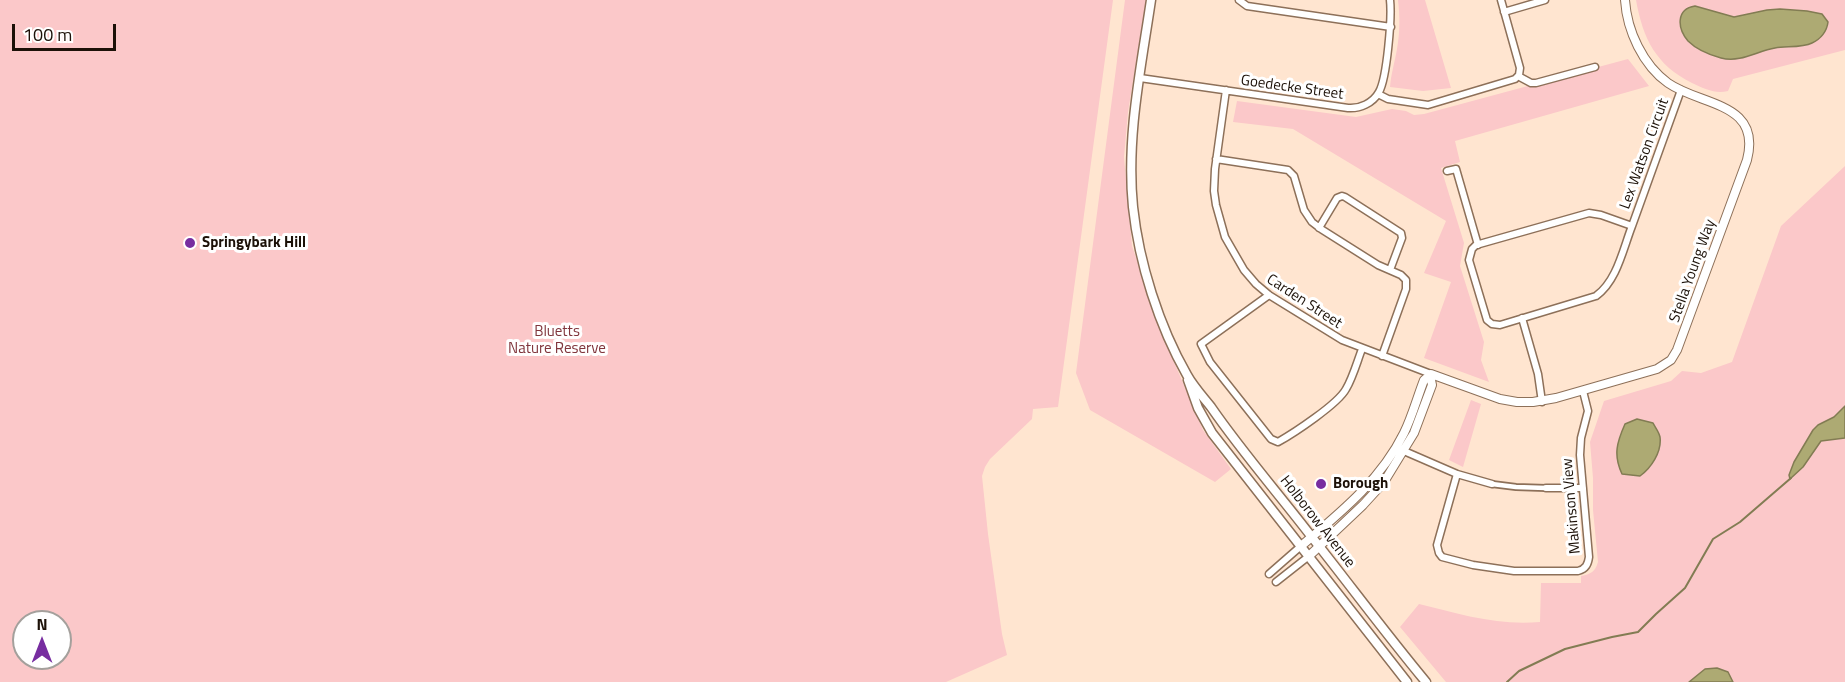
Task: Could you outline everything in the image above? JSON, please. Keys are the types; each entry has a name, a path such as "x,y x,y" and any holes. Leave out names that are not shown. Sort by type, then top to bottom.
{"main road":[{"name":"Holborow Avenue","path":"1152,0 1133,129 1132,192 1135,223 1149,283 1166,330 1188,376 1197,406 1212,433 1407,682"},
{"name":"Holborow Avenue","path":"1188,376 1386,634 1426,682"}],"street":[{"path":"1239,0 1247,6 1390,27"},
{"path":"1390,0 1390,27 1383,81 1378,94 1388,99 1428,105 1511,81 1518,76 1520,68 1501,0"},
{"path":"1504,12 1545,0"},
{"name":"Stella Young Way","path":"1431,374 1500,399 1525,403 1542,402 1657,369 1674,356 1680,345 1748,160 1748,133 1738,115 1727,108 1681,90 1662,78 1642,54 1628,18 1624,0"},
{"path":"1518,76 1531,83 1536,83 1595,67"},
{"name":"Goedecke Street","path":"1140,78 1352,108 1365,105 1378,94"},
{"name":"Carden Street","path":"1226,90 1216,159 1215,198 1226,237 1244,270 1269,295 1342,340 1431,374"},
{"name":"Lex Watson Circuit","path":"1632,226 1589,213 1478,245 1472,249 1469,258 1486,318 1496,325 1522,318 1586,300 1600,293 1608,285 1632,226 1681,90"},
{"path":"1216,159 1288,170 1295,178 1306,214 1319,228 1378,265 1403,276 1406,288 1382,356"},
{"name":"Lex Watson Circuit","path":"1447,171 1456,169 1478,245"},
{"path":"1319,228 1337,198 1345,197 1401,233 1402,239 1390,270"},
{"path":"1269,295 1201,344 1210,362 1271,439 1278,442 1286,438 1346,391 1362,349"},
{"path":"1522,318 1538,374 1542,402"},
{"path":"1269,574 1376,477 1405,432 1424,380 1430,375 1432,385 1413,433 1381,486 1320,546 1276,582"},
{"name":"Makinson View","path":"1457,474 1437,543 1439,553 1444,558 1500,570 1578,571 1585,567 1589,557 1580,443 1588,411 1583,391"},
{"path":"1404,451 1457,474 1492,484 1516,487 1583,488"}],"green space":[{"name":"Bluetts Nature Reserve","path":"0,0 1113,0 1058,407 1033,409 1032,419 990,459 982,476 988,534 1007,655 946,682 0,682"},
{"path":"1125,0 1146,0 1128,112 1124,157 1132,246 1166,343 1203,430 1231,469 1215,482 1090,410 1076,373"},
{"path":"1398,0 1425,0 1451,88 1423,91 1390,87 1399,36"},
{"path":"1636,0 1845,0 1845,50 1733,79 1728,91 1710,90 1680,76 1660,59 1647,39"},
{"path":"1628,59 1649,86 1455,141 1460,162 1441,168 1464,243 1460,266 1484,342 1481,360 1489,382 1424,358 1451,282 1424,273 1446,221 1293,129 1233,122 1237,101 1356,117 1392,109 1414,115 1424,114"},
{"path":"1845,166 1845,682 1446,682 1400,627 1419,604 1494,621 1540,622 1541,583 1581,583 1581,576 1594,570 1598,562 1590,442 1604,401 1671,381 1682,371 1701,373 1732,362 1781,226"},
{"path":"1471,400 1481,404 1463,467 1449,460"}],"shaded area":[{"path":"1695,6 1734,17 1767,10 1807,11 1822,14 1828,22 1821,37 1808,45 1768,49 1742,58 1728,59 1699,49 1684,36 1680,20 1684,11"},
{"path":"1845,406 1845,438 1821,441 1803,467 1790,479 1789,475 1794,462 1813,430 1834,417"},
{"path":"1637,419 1653,423 1660,437 1655,459 1640,476 1622,474 1617,455 1618,443 1625,424"},
{"path":"1717,668 1728,672 1733,682 1689,682 1705,669"}],"waterway":[{"path":"1507,682 1519,671 1565,649 1638,632 1685,588 1713,539 1740,522 1791,478"}],"place":[{"name":"Springybark Hill","path":"190,243"},
{"name":"Borough","path":"1321,484"}]}
